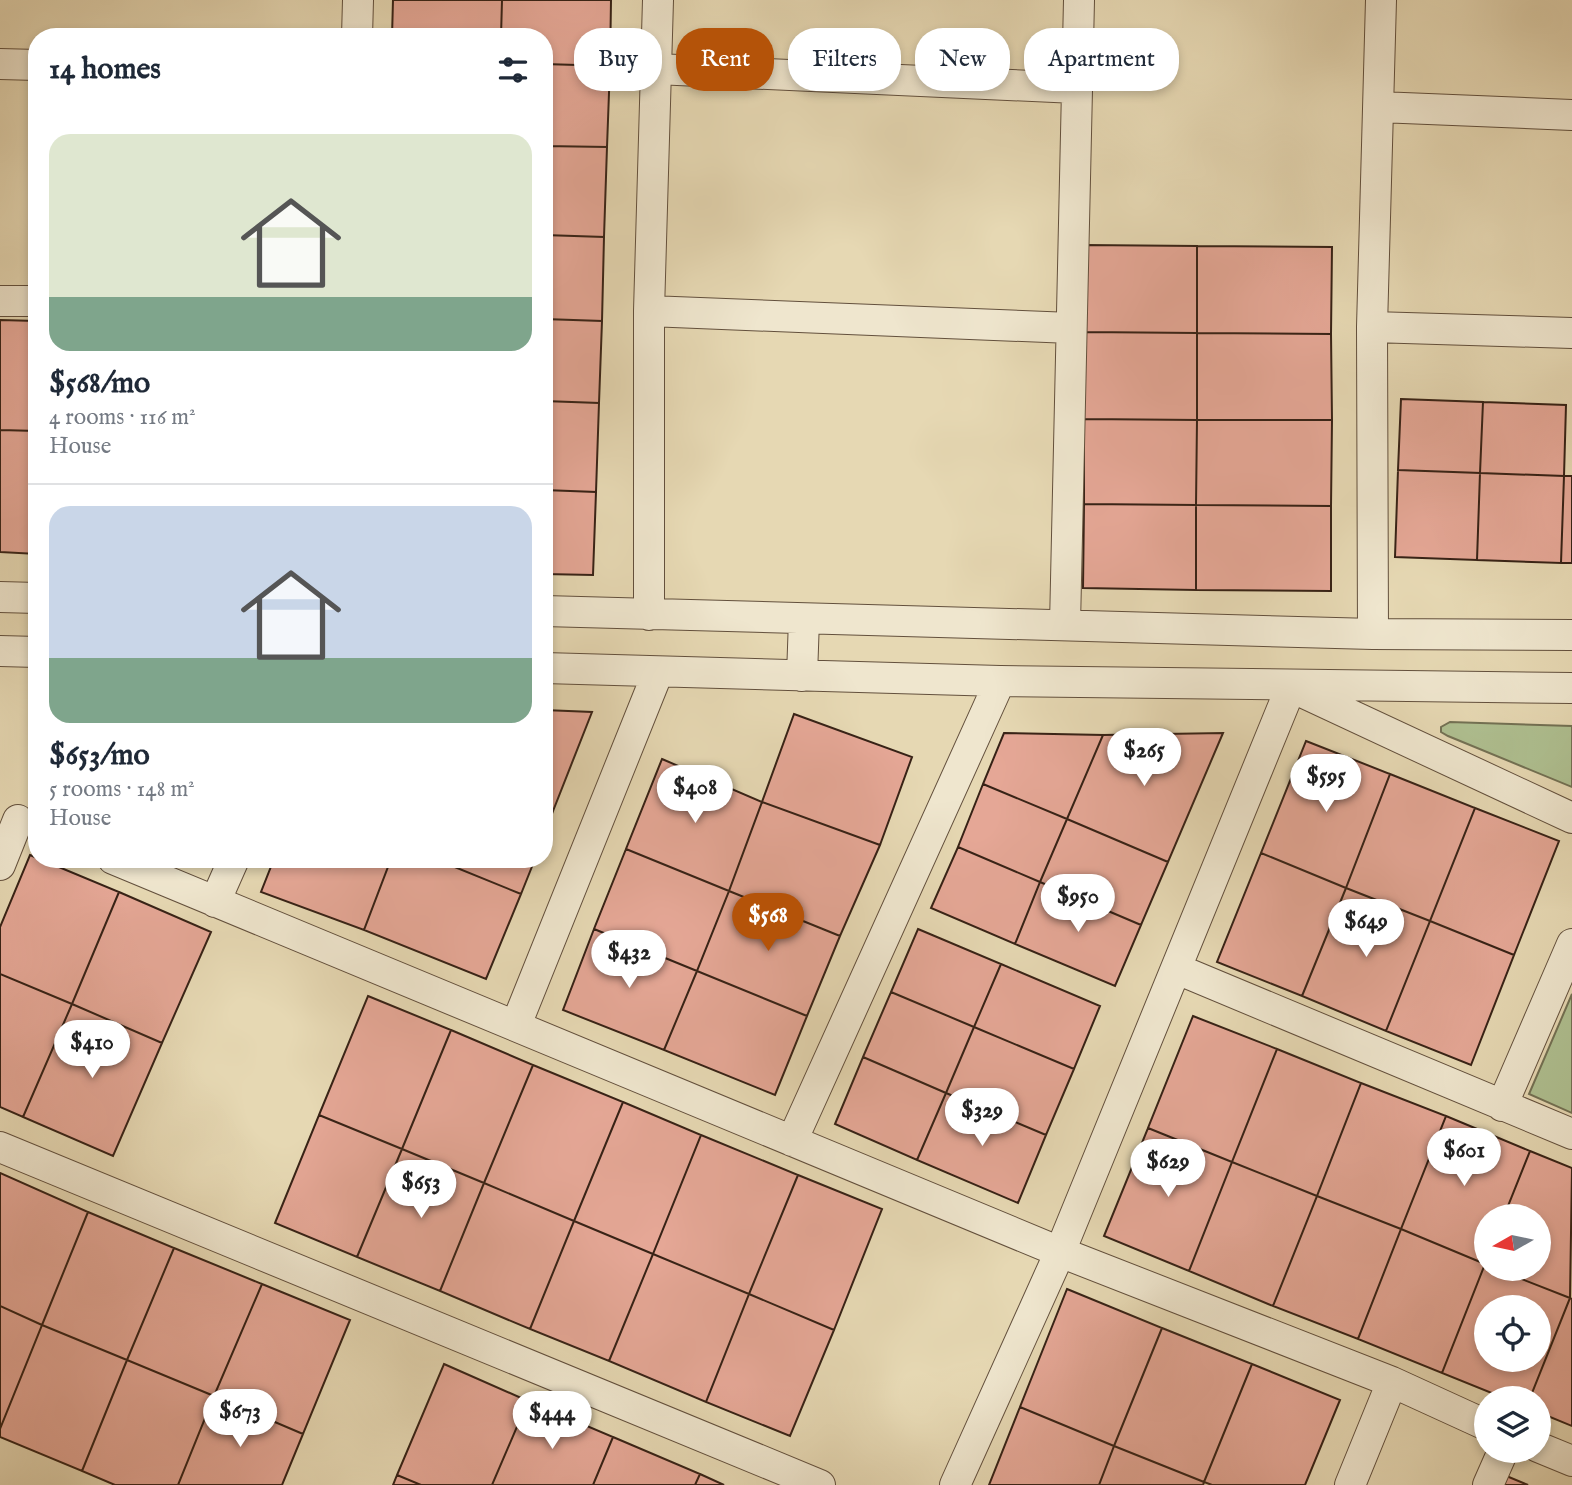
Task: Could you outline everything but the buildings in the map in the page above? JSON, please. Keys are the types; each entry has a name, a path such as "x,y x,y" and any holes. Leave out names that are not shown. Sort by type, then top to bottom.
{"street":[{"path":"357,28 358,0"},
{"path":"657,28 658,0"},
{"path":"1078,28 1079,0"},
{"path":"1373,634 1372,327 1381,0"},
{"path":"0,64 28,65"},
{"path":"662,69 1024,86"},
{"path":"649,615 649,310 655,91"},
{"path":"1065,625 1076,91"},
{"path":"1379,107 1572,116"},
{"path":"0,301 28,301"},
{"path":"649,310 1070,328"},
{"path":"1372,327 1572,332"},
{"path":"0,597 28,598"},
{"path":"553,611 1373,634 1572,635"},
{"path":"802,676 804,619"},
{"path":"0,651 28,652"},
{"path":"553,668 1291,687 1572,688"},
{"path":"516,1025 658,672"},
{"path":"792,1142 1000,681"},
{"path":"1291,687 1572,818"},
{"path":"955,1485 1060,1252 1291,687"},
{"path":"0,865 18,820"},
{"path":"134,868 792,1142 1060,1252 1392,1382 1474,1419"},
{"path":"215,902 230,868"},
{"path":"1502,1107 1572,944"},
{"path":"1177,969 1572,1134"},
{"path":"0,1147 821,1485"},
{"path":"1350,1485 1392,1382"},
{"path":"1551,1452 1572,1461"},
{"path":"1488,1485 1498,1463"}],"green space":[{"path":"1450,722 1572,726 1572,787 1441,732 1441,727"},
{"path":"1572,994 1572,1113 1529,1094"}]}
